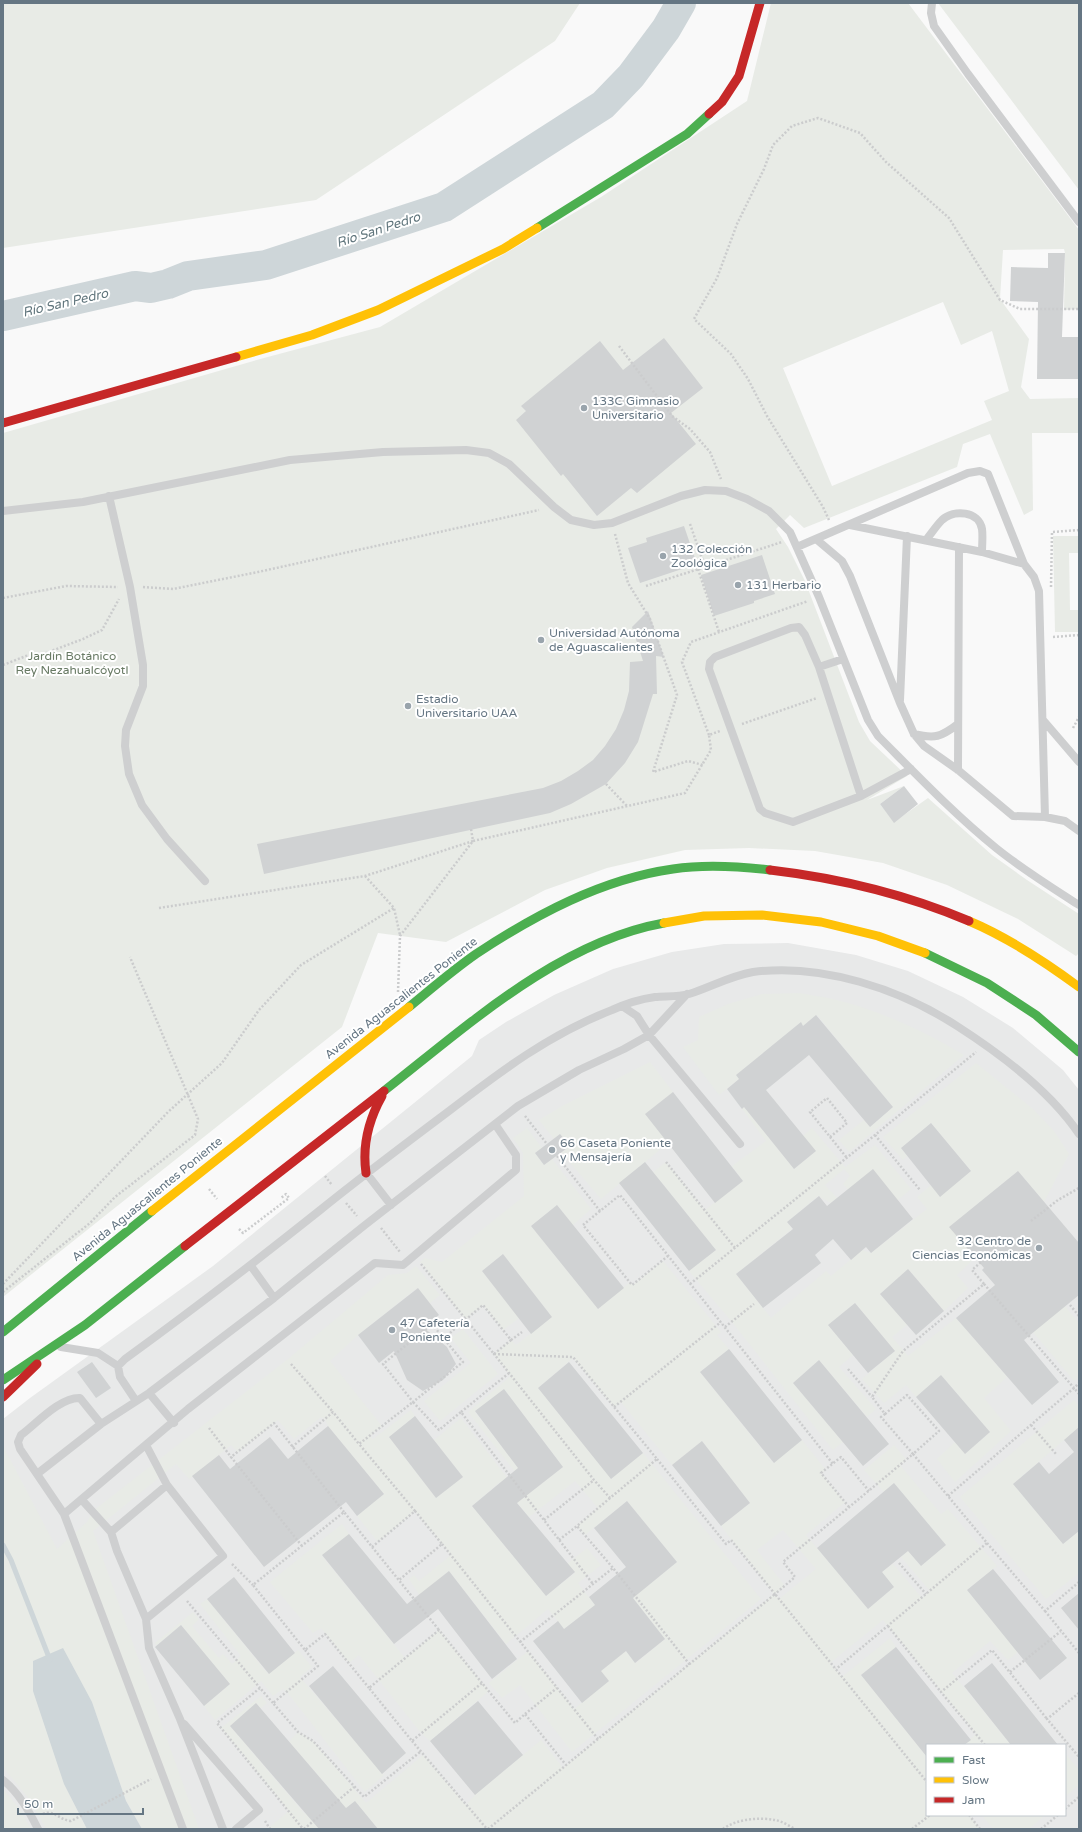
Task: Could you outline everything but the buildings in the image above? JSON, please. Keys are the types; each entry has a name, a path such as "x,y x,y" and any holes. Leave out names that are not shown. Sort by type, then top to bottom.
{"main road":[{"path":"3,423 312,335 378,310 503,249 687,134 722,102 739,76 760,3"},
{"name":"Avenida Aguascalientes Poniente","path":"3,1332 181,1186 475,955 511,932 552,910 602,888 628,879 681,868 709,866 766,868 827,877 861,884 922,901 1006,938 1035,955 1079,987"},
{"path":"3,1380 56,1346 85,1325 497,1003 548,969 624,933 670,921 694,917 742,914 825,923 890,939 949,963 1002,992 1049,1025 1079,1052"},
{"path":"366,1173 364,1147 370,1118 386,1090"},
{"path":"3,1397 56,1346"}],"lane":[{"path":"932,3 931,13 934,26 968,74 1079,222"},
{"path":"3,511 83,502 290,460 383,452 466,450 489,453 509,464 554,507 571,520 594,525 612,523 681,496 705,490 726,491 747,499 769,511 790,532 868,720 878,736 962,819 996,849 1079,905"},
{"path":"797,547 968,473 980,471 988,474 1024,564 1034,577 1039,591 1045,817"},
{"path":"109,496 130,587 143,665 143,686 126,730 125,746 128,774 142,805 167,839 205,881"},
{"path":"926,540 942,519 954,514 965,512 978,519 982,529 982,552"},
{"path":"850,525 982,552 1024,564"},
{"path":"900,703 907,536"},
{"path":"816,539 842,561 850,576 900,703 914,734 924,746 958,770 1013,816 1045,817 1065,821 1079,830"},
{"path":"958,770 959,547"},
{"path":"861,796 819,667 805,635 799,627 791,628 715,657 710,662 709,669 760,809 765,813 792,822 861,796 911,769"},
{"path":"819,667 843,659"},
{"path":"1042,720 1079,762"},
{"path":"914,734 927,737 937,737 946,734 958,724"},
{"path":"118,1366 251,1266 366,1173 525,1054 566,1030 622,1006 654,997 687,994 724,979 753,972 788,970 824,974 864,983 900,995 936,1012 1008,1061 1040,1090 1074,1126 1079,1134"},
{"path":"37,1474 101,1424 149,1393 274,1298 364,1225 518,1106 579,1070 624,1050 649,1035 687,994"},
{"path":"622,1006 638,1016 649,1035 740,1144"},
{"path":"64,1514 174,1423 188,1409 375,1263 403,1265 516,1170 516,1155 495,1124"},
{"path":"366,1173 391,1205"},
{"path":"251,1266 274,1298"},
{"path":"56,1346 98,1353 118,1366 120,1377 136,1401"},
{"path":"149,1393 174,1423"},
{"path":"101,1424 80,1398 74,1398 63,1402 21,1436 18,1442 20,1449 64,1514 183,1829"},
{"path":"146,1445 166,1485 223,1556 146,1619"},
{"path":"111,1532 166,1485"},
{"path":"82,1500 111,1532 117,1552 146,1619 149,1648 180,1719 223,1829"},
{"path":"180,1719 259,1810 236,1829"},
{"path":"3,1780 13,1788 31,1814 38,1829"}],"path":[{"path":"834,532 823,506 767,416 748,379 731,354 694,319 717,278 737,224 774,145 792,126 818,118 860,133 886,162 949,218 1000,300 1020,309 1079,310"},
{"path":"619,346 672,416 690,429 710,452 722,482"},
{"path":"3,598 66,586 180,587 258,572 554,507"},
{"path":"612,523 628,583 650,619 677,695 653,772 688,761 702,765"},
{"path":"690,524 705,567"},
{"path":"1051,591 1052,532 1079,530"},
{"path":"646,586 793,538"},
{"path":"698,569 719,632"},
{"path":"3,665 26,656 46,653 102,630 117,602 130,587"},
{"path":"1050,637 1079,635"},
{"path":"159,908 365,876 473,842 685,793 711,750 709,735 827,694"},
{"path":"1073,728 1079,717"},
{"path":"606,784 627,806"},
{"path":"400,936 473,842 471,829"},
{"path":"365,876 394,908 400,936 397,1016"},
{"path":"3,1284 168,1112 222,1063 259,1010 301,965 394,908"},
{"path":"3,1292 90,1223 115,1197 195,1135 198,1119 130,957"},
{"path":"690,1284 847,1158 985,1044"},
{"path":"830,1137 847,1123 827,1098 810,1112 830,1137 847,1158"},
{"path":"518,1106 547,1144"},
{"path":"875,1135 920,1190"},
{"path":"557,1156 600,1211"},
{"path":"666,1162 735,1248"},
{"path":"325,1176 371,1233 380,1226 401,1252 408,1247 610,1498"},
{"path":"205,1184 219,1202"},
{"path":"1031,1221 1058,1200 1079,1188"},
{"path":"238,1227 243,1234 289,1198 286,1194 280,1199"},
{"path":"668,1256 632,1285 584,1225 620,1195 833,1464"},
{"path":"996,1249 972,1270 1079,1394"},
{"path":"872,1397 904,1351 984,1284"},
{"path":"725,1328 754,1304"},
{"path":"444,1338 483,1305 511,1340"},
{"path":"1070,1305 1079,1316"},
{"path":"614,1406 721,1322"},
{"path":"359,1444 413,1402 463,1362 432,1324 383,1364 413,1402 438,1430 509,1373"},
{"path":"494,1354 522,1332"},
{"path":"494,1354 573,1358 726,1544 731,1540 926,1781"},
{"path":"291,1364 415,1511 598,1739"},
{"path":"848,1369 885,1414"},
{"path":"948,1496 1079,1383"},
{"path":"306,1650 326,1634 420,1752 487,1829 690,1665 795,1577 783,1562 869,1491 913,1454 939,1431 907,1395 881,1418 913,1454 1079,1653"},
{"path":"292,1447 333,1412"},
{"path":"461,1412 593,1584"},
{"path":"231,1457 274,1423 372,1547 515,1723 557,1688"},
{"path":"1031,1425 1056,1454"},
{"path":"209,1428 302,1546"},
{"path":"849,1507 821,1473 841,1457 869,1491"},
{"path":"560,1540 657,1459"},
{"path":"544,1520 594,1480"},
{"path":"372,1547 415,1511"},
{"path":"253,1585 344,1512"},
{"path":"577,1526 613,1568 690,1665"},
{"path":"836,1669 987,1543"},
{"path":"399,1580 442,1544"},
{"path":"223,1556 253,1585 318,1666 273,1703"},
{"path":"899,1563 926,1594"},
{"path":"520,1642 613,1568"},
{"path":"1045,1611 1079,1582"},
{"path":"180,1592 298,1732 313,1741 364,1797 420,1752"},
{"path":"888,1626 984,1744"},
{"path":"369,1688 439,1630"},
{"path":"1010,1672 1061,1631"},
{"path":"941,1692 992,1650 1079,1757"},
{"path":"412,1741 482,1683"},
{"path":"260,1688 217,1723 304,1829 354,1787"},
{"path":"1047,1719 1079,1693"},
{"path":"525,1714 566,1765"},
{"path":"39,1816 52,1812 63,1820 71,1821 152,1779"},
{"path":"1066,1808 1079,1797"},
{"path":"912,1829 929,1816"},
{"path":"970,1816 980,1829"},
{"path":"1041,1829 1057,1816"},
{"path":"723,1829 743,1821 761,1819 776,1820 795,1829"}],"shaded area":[{"path":"788,943 856,955 908,971 963,997 1013,1028 1063,1070 1079,1090 1079,1829 3,1829 3,1419 213,1266 472,1056 479,1040 506,1022 554,995 613,969 672,952 724,944"},
{"path":"63,1648 92,1702 126,1801 142,1829 87,1829 64,1784 33,1691 33,1661"}],"green space":[{"path":"3,3 580,3 555,41 316,200 3,248"},
{"name":"Universidad Autónoma de Aguascalientes","path":"771,3 908,3 1079,230 1079,309 1064,310 1064,249 1003,250 1000,299 1029,339 1021,387 1030,399 1079,398 1079,433 1032,433 1033,510 1024,515 990,434 963,444 957,467 804,528 790,515 776,529 788,547 805,581 859,722 870,741 907,776 867,800 904,786 880,804 894,822 928,798 992,855 1079,914 1079,953 1076,956 1018,919 947,885 883,863 815,851 749,848 685,850 607,868 545,890 446,942 378,933 342,1027 3,1297 3,433 264,358 380,327 601,197 747,101","holes":["943,302 961,345 992,331 1009,391 984,401 992,420 832,486 783,368"]},
{"path":"938,3 1079,3 1079,190"},
{"path":"1053,536 1079,536 1079,553 1069,553 1070,610 1079,610 1079,632 1055,632"},
{"path":"800,993 842,1001 878,1013 922,1032 964,1055 849,1152 839,1140 864,1120 870,1127 893,1107 817,1015 803,1026 801,1023 736,1075 739,1079 719,1095 683,1047 698,1040 699,1017 728,1004 762,994"},
{"path":"650,1062 673,1092 646,1114 668,1143 601,1199 561,1152 569,1146 560,1134 554,1139 539,1120 564,1105"},
{"path":"976,1063 1033,1109 1054,1131 1069,1154 1044,1202 1018,1171 950,1227 975,1258 957,1275 968,1288 944,1311 908,1269 880,1294 907,1325 892,1337 908,1356 956,1318 1007,1377 984,1398 1011,1431 955,1482 937,1459 955,1442 965,1454 990,1432 941,1375 916,1397 906,1385 884,1403 862,1379 895,1351 855,1303 828,1325 853,1355 839,1367 876,1409 867,1417 819,1360 793,1383 843,1442 833,1450 732,1322 689,1271 716,1250 653,1172 666,1162 705,1210 743,1181 732,1166 766,1141 742,1109 744,1107 794,1169 815,1152 803,1136 812,1128 845,1167 875,1145 911,1189 898,1200 848,1190 843,1184 850,1176 844,1169 825,1185 837,1198 831,1203 818,1196 787,1222 792,1229 736,1274 771,1318 826,1271 831,1276 862,1250 871,1253 927,1209 917,1197 931,1185 940,1196 971,1171 931,1123 901,1148 907,1156 903,1160 883,1137"},
{"path":"527,1128 542,1148 535,1153 544,1165 552,1159 591,1209 573,1225 557,1205 531,1226 598,1309 630,1282 633,1285 663,1261 721,1332 717,1335 729,1349 701,1373 773,1463 802,1440 826,1470 821,1473 845,1502 806,1535 868,1609 894,1587 882,1572 893,1564 922,1598 930,1591 901,1557 908,1551 921,1566 946,1545 894,1483 884,1492 864,1470 894,1445 906,1459 900,1465 941,1514 948,1509 997,1566 967,1590 1018,1652 1008,1660 990,1641 952,1673 1010,1744 965,1744 976,1734 883,1620 830,1663 842,1677 890,1638 896,1647 861,1675 926,1756 926,1816 970,1816 980,1829 378,1829 355,1801 320,1829 267,1829 289,1811 221,1728 261,1696 267,1703 261,1708 256,1703 230,1726 305,1814 332,1791 289,1742 298,1732 313,1741 366,1803 423,1755 466,1805 475,1795 541,1740 563,1768 774,1594 721,1526 750,1503 702,1441 672,1465 621,1402 614,1407 573,1358 538,1388 611,1478 643,1453 761,1599 572,1752 520,1685 502,1698 489,1683 528,1651 574,1709 609,1681 601,1671 626,1651 636,1663 665,1639 615,1576 626,1567 644,1589 677,1562 627,1501 585,1535 577,1526 598,1508 575,1481 529,1517 500,1482 472,1506 546,1596 575,1573 567,1564 587,1548 601,1565 578,1583 595,1605 564,1629 548,1609 506,1644 449,1571 420,1596 409,1579 414,1575 419,1581 451,1555 415,1511 378,1542 357,1516 384,1494 328,1426 325,1419 321,1417 294,1439 278,1420 238,1452 231,1445 189,1479 176,1464 93,1531 199,1829 142,1829 126,1801 92,1702 64,1784 87,1829 46,1829 30,1800 3,1767 3,1446 57,1549 87,1522 93,1511 288,1359 388,1275 407,1273 416,1266 440,1295 430,1303 417,1288 358,1335 330,1361 382,1426 370,1436 373,1439 411,1410 415,1416 389,1437 436,1498 463,1477 434,1440 461,1418 523,1498 531,1492 468,1412 511,1376 494,1354 511,1340 516,1345 552,1317 503,1254 482,1271 519,1318 503,1330 483,1305 465,1319 420,1262 425,1258 442,1262 524,1196 523,1153 513,1138","holes":["504,1389 563,1467 535,1489 475,1412","783,1530 816,1569 779,1599 775,1594 785,1586 757,1550"]},
{"path":"1065,1306 1079,1323 1079,1377 1074,1381 1033,1332"},
{"path":"463,1329 498,1374 440,1421 424,1401 471,1363 451,1338"},
{"path":"1074,1400 1079,1406 1079,1427 1013,1484 1063,1544 1079,1531 1079,1573 1046,1599 960,1497"},
{"path":"342,1524 349,1534 322,1556 405,1658 439,1630 489,1691 430,1741 421,1733 359,1655 349,1663 321,1628 313,1633 270,1582"},
{"path":"207,1599 268,1674 298,1650 312,1667 300,1677 384,1775 365,1792 287,1692 283,1689 273,1696 261,1681 215,1720 204,1706 230,1684 181,1625 157,1645 155,1643 193,1612 199,1619 192,1626 219,1658 223,1654 232,1664 241,1656 200,1604"},
{"path":"1066,1754 1079,1770 1079,1785 1066,1796"},
{"path":"3,1789 18,1807 31,1829 3,1829"},
{"path":"983,1816 1044,1816 1029,1829 993,1829"}],"waterway":[{"name":"Río San Pedro","path":"3,316 135,286 151,288 168,284 188,276 266,265 444,207 603,105 631,76 666,29 681,3"},
{"path":"3,1545 11,1560 50,1660"}],"traffic: fast":[{"path":"537,228 687,134 709,114"},
{"path":"409,1007 459,966 498,940 546,913 595,890 647,874 685,867 721,866 770,870"},
{"path":"384,1091 447,1040 515,990 550,968 587,948 625,933 664,923"},
{"path":"925,953 987,983 1036,1015 1079,1052"},
{"path":"3,1332 152,1211"},
{"path":"3,1380 85,1325 185,1246"}],"traffic: slow":[{"path":"236,357 312,335 378,310 503,249 537,228"},
{"path":"664,923 704,916 762,915 821,922 878,936 925,953"},
{"path":"969,921 1026,951 1079,987"},
{"path":"152,1211 409,1007"}],"traffic: jam":[{"path":"709,114 722,102 739,76 760,3"},
{"path":"3,423 236,357"},
{"path":"770,870 795,873 871,888 945,911 969,921"},
{"path":"185,1246 384,1091"},
{"path":"366,1173 365,1153 367,1133 377,1105 382,1096"},
{"path":"3,1397 37,1364"}],"place":[{"name":"133C Gimnasio Universitario","path":"584,408"},
{"name":"132 Colección Zoológica","path":"663,556"},
{"name":"131 Herbario","path":"738,585"},
{"name":"Universidad Autónoma de Aguascalientes","path":"541,640"},
{"name":"Estadio Universitario UAA","path":"408,706"},
{"name":"66 Caseta Poniente y Mensajería","path":"552,1150"},
{"name":"32 Centro de Ciencias Económicas","path":"1039,1248"},
{"name":"47 Cafetería Poniente","path":"392,1330"}],"park label":[{"name":"Jardín Botánico Rey Nezahualcóyotl","path":"72,663"}]}
